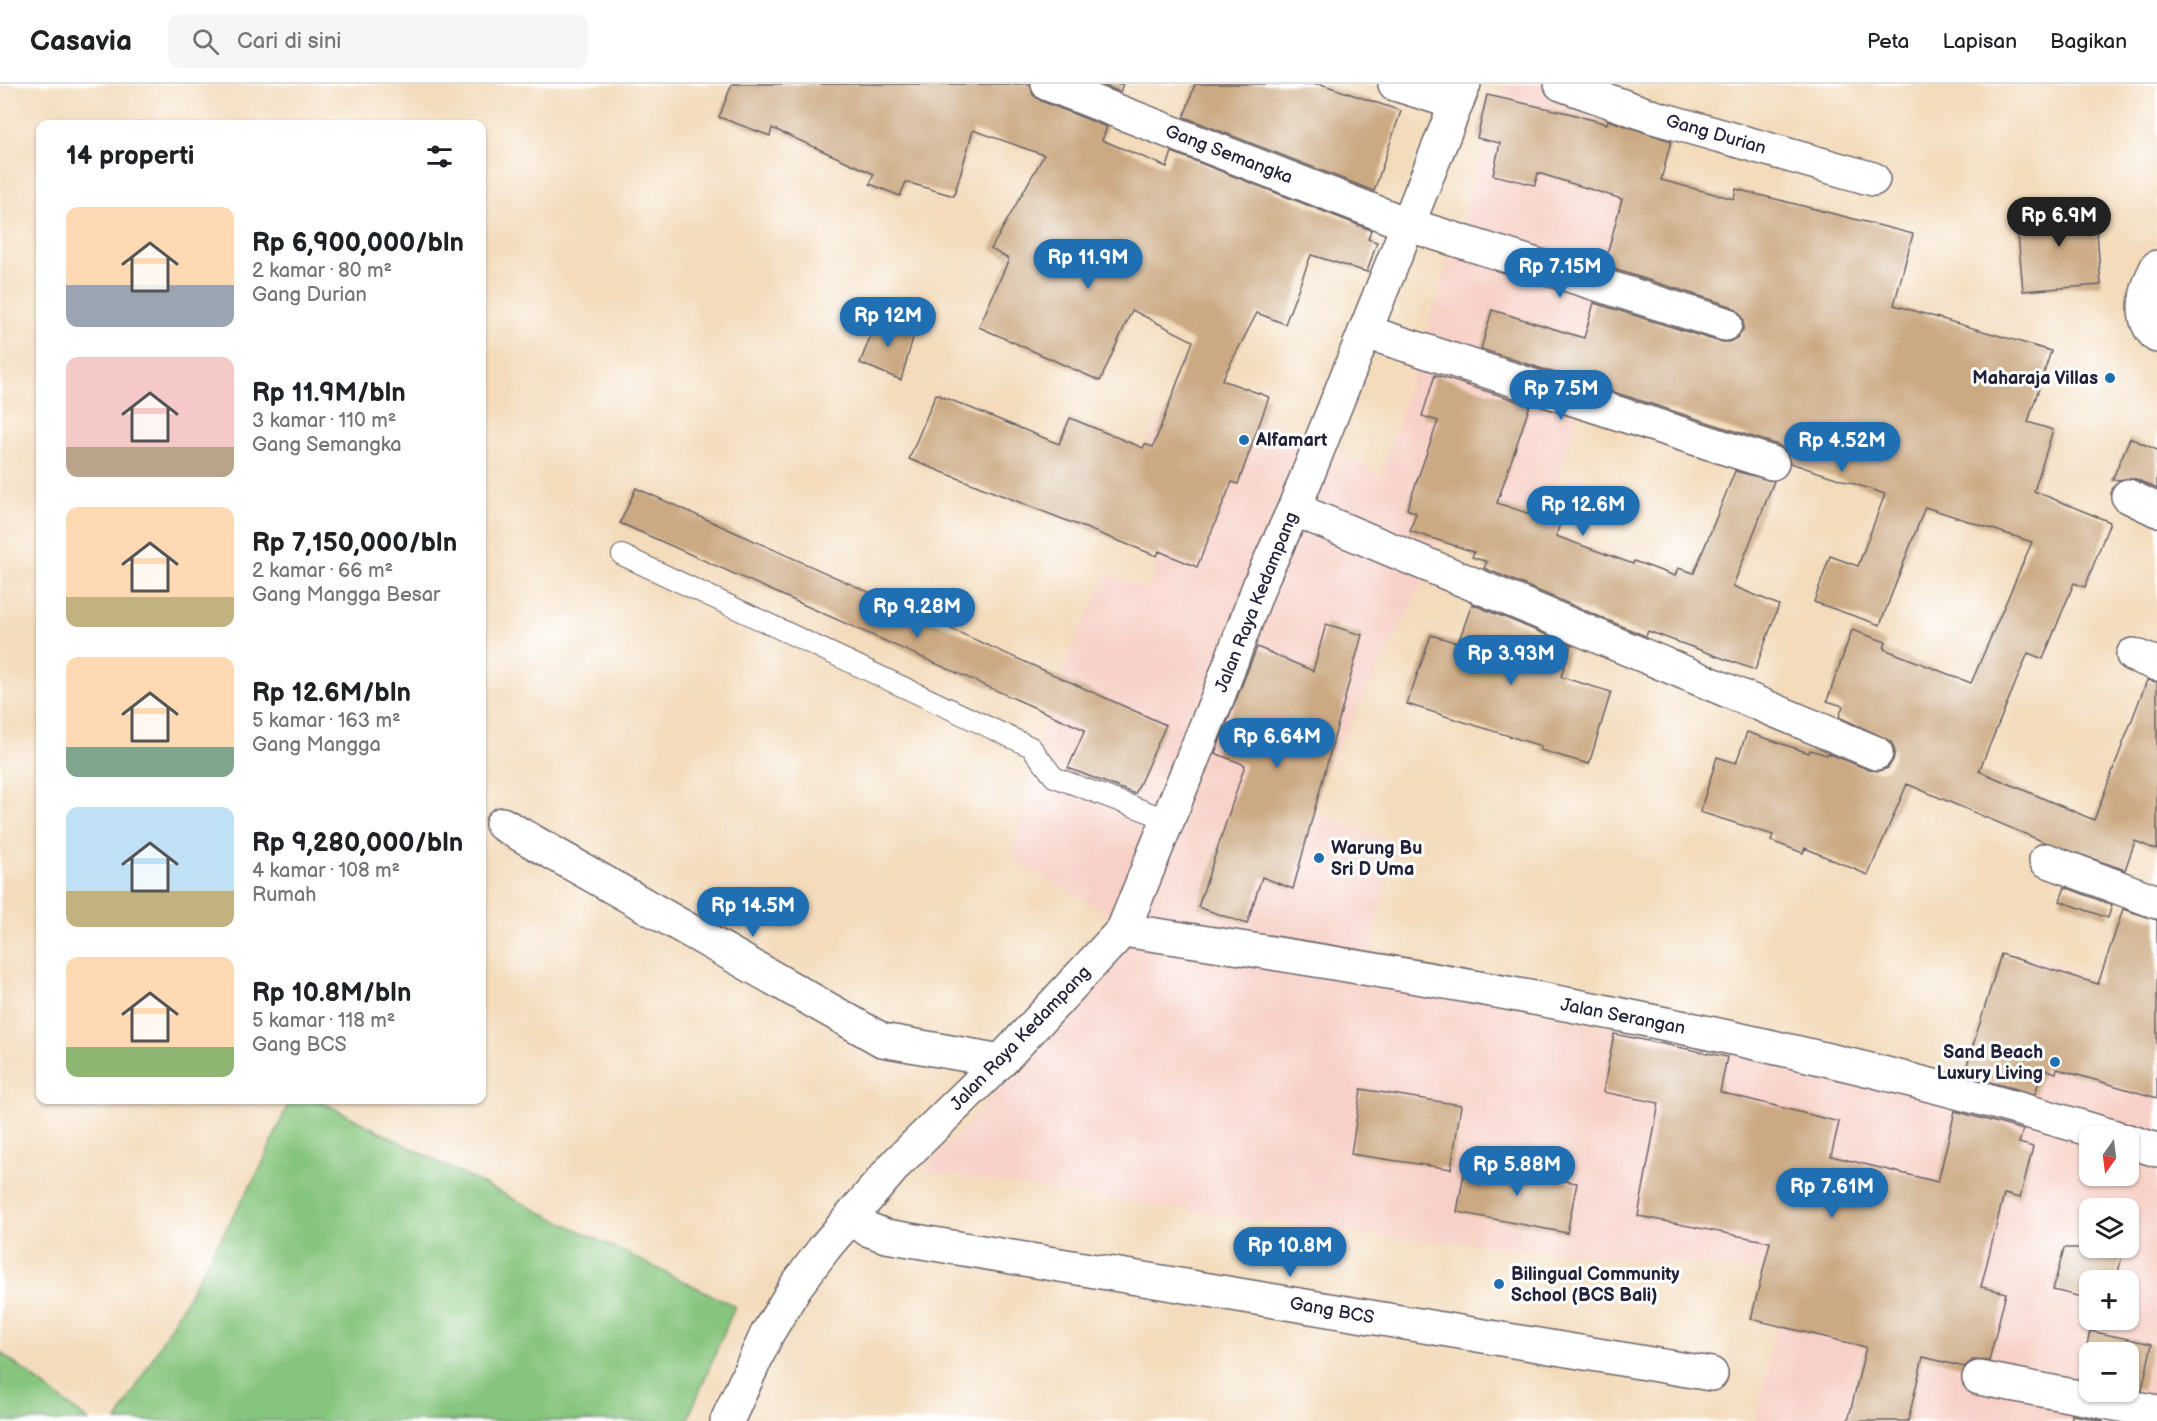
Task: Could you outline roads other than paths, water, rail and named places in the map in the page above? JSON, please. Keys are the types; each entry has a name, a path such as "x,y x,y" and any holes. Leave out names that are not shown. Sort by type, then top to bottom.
{"street":[{"name":"Gang Semangka","path":"1048,84 1409,225 1725,324"},
{"path":"1395,84 1460,94"},
{"name":"Gang Durian","path":"1561,84 1654,117 1873,179"},
{"name":"Jalan Raya Kedampang","path":"727,1421 767,1334 796,1286 852,1215 898,1162 1001,1061 1123,930 1169,820 1262,580 1294,509 1460,94"},
{"path":"2157,267 2147,285 2145,312 2151,331 2157,336"},
{"path":"1366,332 1772,463"},
{"path":"2128,496 2157,510"},
{"path":"1294,509 1876,753"},
{"path":"502,824 882,1040 1001,1061"},
{"path":"2046,860 2157,902"},
{"name":"Jalan Serangan","path":"1123,930 1415,975 1747,1040 1988,1098 2079,1126"},
{"path":"2139,1144 2157,1150"},
{"name":"Gang BCS","path":"852,1215 867,1229 886,1236 1711,1374"},
{"path":"1979,1378 2157,1412"}],"lane":[{"path":"622,555 1031,747 1054,777 1169,820"}],"place":[{"name":"Maharaja Villas","path":"2110,378"},
{"name":"Alfamart","path":"1244,440"},
{"name":"Warung Bu Sri D Uma","path":"1319,858"},
{"name":"Sand Beach Luxury Living","path":"2055,1062"},
{"name":"Bilingual Community School (BCS Bali)","path":"1499,1284"}]}
